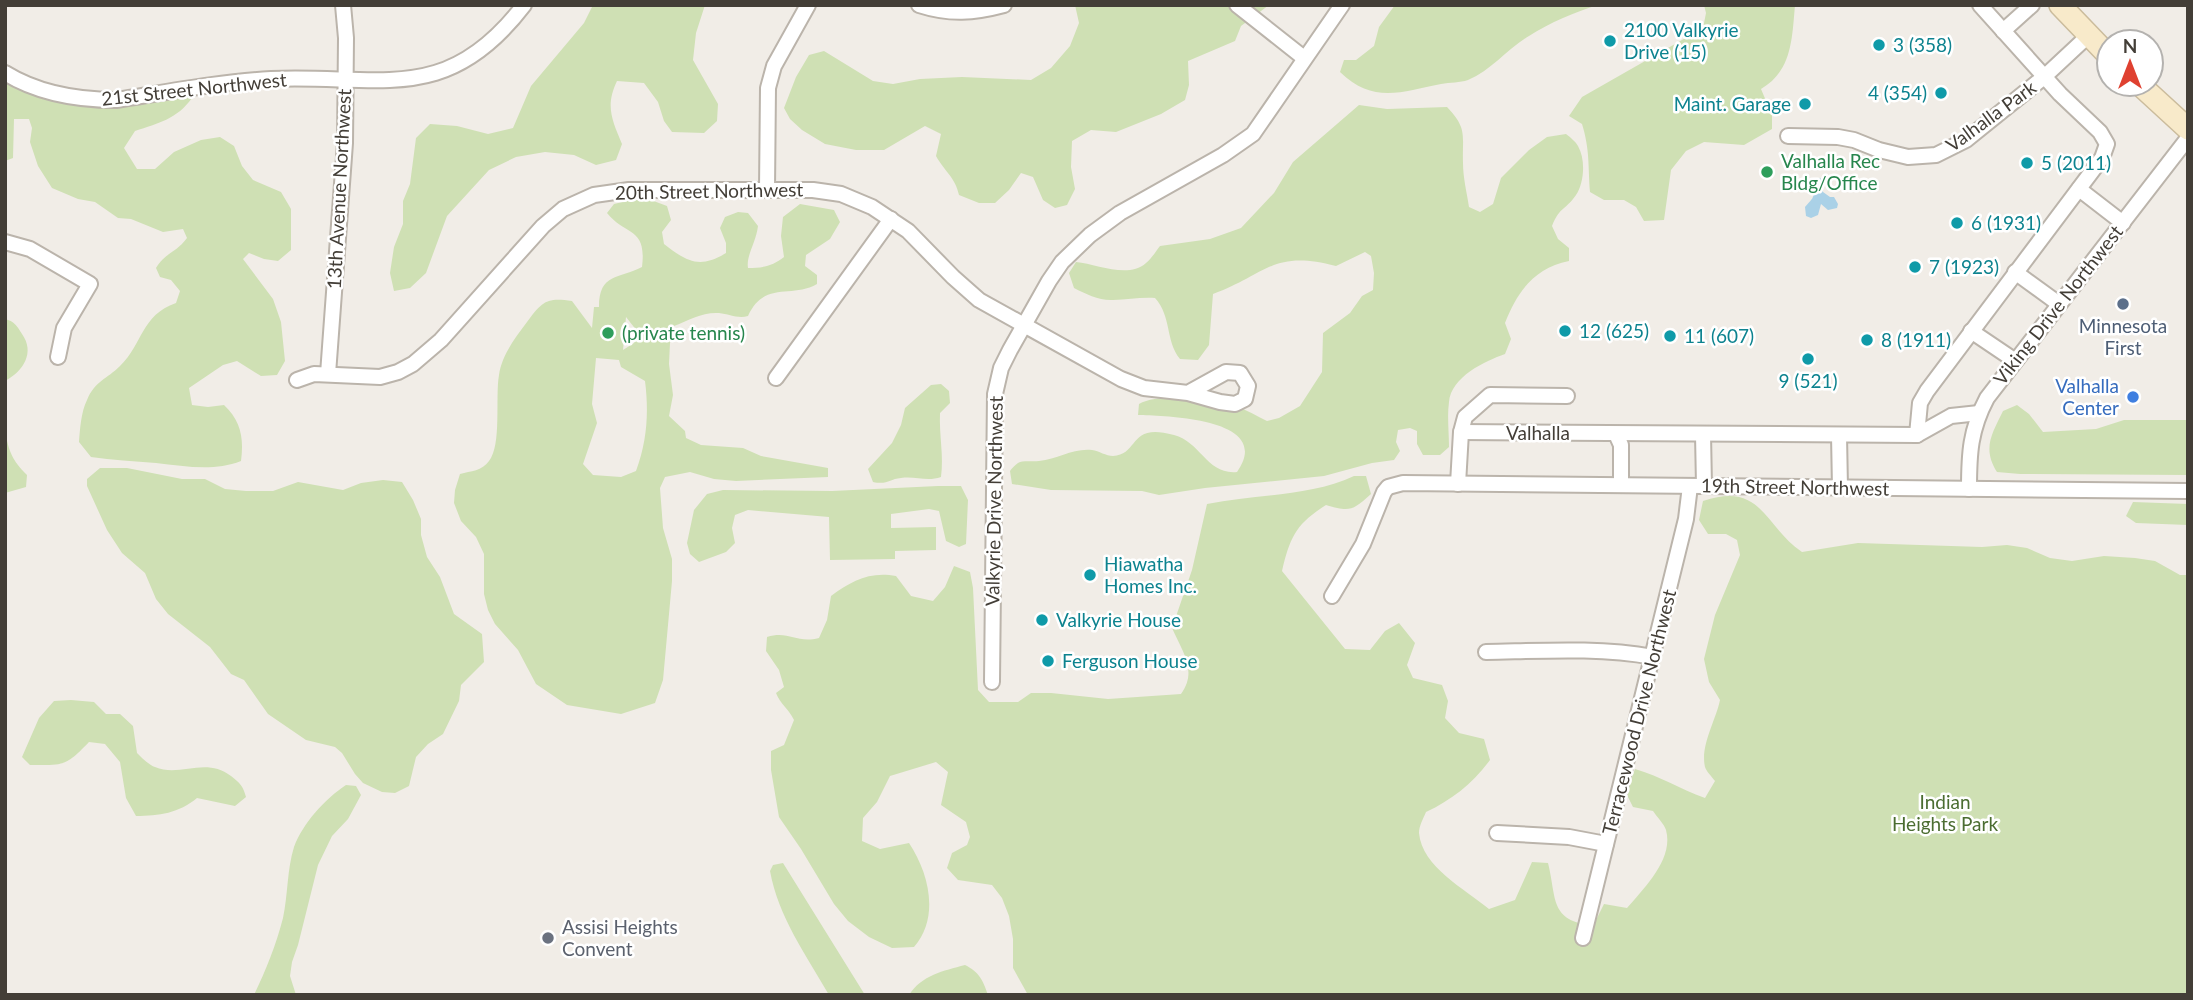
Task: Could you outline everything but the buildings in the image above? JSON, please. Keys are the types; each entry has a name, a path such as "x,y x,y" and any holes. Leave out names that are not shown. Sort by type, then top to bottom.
{"main road":[{"path":"2060,5 2095,43"},
{"path":"2154,98 2188,129"}],"street":[{"name":"13th Avenue Northwest","path":"328,374 345,143 343,5"},
{"name":"21st Street Northwest","path":"5,72 53,94 94,100 116,100 257,80 402,81 443,71 464,62 497,36 524,5"},
{"path":"767,189 768,88 774,66 808,5"},
{"path":"919,5 939,11 965,13 1004,5"},
{"path":"1237,5 1304,58"},
{"name":"Valkyrie Drive Northwest","path":"992,682 995,394 1001,368 1049,281 1074,249 1120,213 1231,150 1253,134 1342,5"},
{"path":"1917,435 1920,403 1970,331 2102,158 2107,144 2100,132 2044,77 1980,5"},
{"path":"2003,31 2032,5"},
{"name":"Valhalla Park","path":"1788,136 1839,137 1903,156 1921,158 1936,155 1966,140 2044,77 2088,36"},
{"name":"Viking Drive Northwest","path":"1969,489 1970,441 1979,413 2014,360 2188,138"},
{"name":"20th Street Northwest","path":"296,380 314,374 380,377 413,364 441,341 543,226 563,209 578,202 610,191 767,189 834,193 872,207 908,231 972,294 1024,325 1121,379 1144,388 1188,393"},
{"path":"2079,189 2123,223"},
{"path":"776,378 891,219"},
{"path":"5,242 30,250 90,284 64,328 58,357"},
{"path":"2015,272 2059,304"},
{"path":"1970,331 2014,360"},
{"name":"Valhalla","path":"1567,396 1490,395 1465,417 1461,432 1917,435"},
{"path":"1917,435 1951,415 1979,413"},
{"path":"1458,484 1461,432"},
{"path":"1616,433 1621,445 1621,485"},
{"path":"1697,486 1703,434"},
{"path":"1839,435 1840,488"},
{"name":"19th Street Northwest","path":"1332,596 1363,544 1384,492 1388,487 1403,483 2188,491"},
{"name":"Terracewood Drive Northwest","path":"1583,938 1686,519 1697,486"},
{"path":"1486,652 1597,651 1629,652 1653,657"},
{"path":"1497,833 1569,837 1606,844"}],"green space":[{"path":"593,5 705,5 696,33 693,60 718,104 717,121 704,133 672,132 664,121 658,102 644,83 617,81 611,106 622,144 616,160 596,165 574,155 545,152 516,157 489,170 447,216 426,273 410,288 394,291 390,273 394,247 403,224 403,201 410,184 416,138 430,124 457,126 488,134 513,128 531,86 584,23"},
{"path":"1075,5 1269,5 1241,26 1235,41 1188,61 1189,85 1185,100 1161,114 1116,132 1091,130 1072,141 1071,167 1075,189 1067,205 1055,208 1043,200 1033,177 1021,173 995,203 979,203 959,195 936,156 941,134 925,126 884,150 856,150 825,144 802,130 790,119 784,108 796,77 809,55 824,51 873,81 893,84 920,79 962,77 1031,80 1051,68 1070,46 1079,23"},
{"path":"1395,5 1598,5 1562,18 1537,31 1485,71 1468,80 1400,92 1376,92 1352,82 1340,72 1344,60 1356,60 1374,46 1379,27"},
{"path":"1704,5 1795,5 1791,42 1785,63 1771,82 1761,89 1772,115 1772,129 1744,145 1704,142 1686,151 1671,170 1664,220 1644,221 1636,207 1624,200 1604,200 1590,192 1585,133 1582,124 1569,116 1582,97 1703,28 1706,13"},
{"path":"5,74 51,101 181,89 192,98 186,105 167,119 135,131 124,148 137,169 155,169 174,152 201,140 220,137 234,146 242,166 253,180 281,192 291,209 291,250 278,261 249,253 243,259 273,299 281,322 285,361 277,375 261,376 237,361 223,365 189,388 192,405 224,405 234,417 241,437 241,461 199,467 99,458 91,457 79,442 83,410 94,388 128,357 149,322 164,308 176,303 180,291 171,280 160,277 156,268 187,238 183,229 163,232 131,219 118,218 95,202 78,199 52,188 38,166 30,142 32,128 29,119 14,119 13,158 5,161"},
{"path":"1359,105 1387,109 1447,107 1461,127 1469,207 1480,212 1493,204 1501,178 1529,150 1547,137 1566,134 1581,152 1583,171 1579,190 1552,226 1558,239 1569,248 1569,261 1546,269 1528,283 1515,301 1505,323 1511,339 1505,354 1470,371 1456,385 1449,402 1449,447 1440,455 1423,455 1417,444 1417,431 1410,428 1398,430 1396,442 1400,451 1394,460 1324,476 1159,495 1142,491 1051,490 1012,484 1010,471 1020,462 1046,460 1085,450 1113,456 1127,450 1142,435 1159,432 1183,439 1218,468 1237,472 1245,454 1242,440 1230,430 1192,419 1138,415 1139,404 1160,398 1201,399 1237,407 1267,421 1279,418 1300,406 1322,372 1323,333 1350,313 1362,296 1373,290 1371,256 1365,252 1336,266 1315,262 1283,262 1213,294 1209,345 1198,360 1180,359 1175,352 1164,313 1155,298 1098,298 1074,288 1069,273 1076,262 1121,270 1139,268 1160,246 1210,239 1241,228 1274,193 1293,162"},
{"path":"631,200 651,200 667,206 671,220 662,232 664,244 687,259 701,262 726,253 726,243 720,228 725,217 738,212 748,213 758,226 748,258 748,268 767,266 784,257 781,236 783,217 800,204 834,210 840,222 830,239 806,255 805,266 817,275 817,284 770,294 755,305 748,316 707,314 674,326 670,343 669,364 673,395 669,416 685,431 686,438 701,445 743,448 761,456 828,468 828,477 736,481 714,479 690,472 665,477 660,488 663,528 672,559 672,581 663,680 655,703 621,714 567,705 536,684 518,650 495,624 488,610 484,594 484,554 476,537 461,521 454,503 460,474 483,467 493,454 501,368 510,347 532,315 545,302 572,301 592,328 594,307 599,307 602,288 612,279 642,267 643,254 638,238 607,213 614,204","holes":["626,317 637,331 634,343 623,350","596,358 619,360 621,367 645,381 647,416 643,449 636,471 621,477 593,475 583,464 597,423 592,404"]},
{"path":"5,319 17,326 28,348 26,360 18,372 5,381"},
{"path":"941,384 949,391 950,403 940,413 941,477 873,482 868,469 892,443 901,425 905,408 931,385"},
{"path":"2017,405 2029,414 2043,432 2096,429 2124,420 2188,420 2188,475 1997,472 1990,456 1992,434 2003,411"},
{"path":"5,431 12,455 27,475 26,487 5,493"},
{"path":"100,468 127,468 182,479 205,479 225,489 246,491 273,491 298,482 343,490 361,483 383,480 402,482 421,519 421,535 427,557 440,577 454,614 482,634 484,662 461,685 459,701 443,734 428,744 416,757 409,786 395,793 382,792 363,783 335,747 306,740 268,714 244,680 231,674 210,647 168,614 156,599 145,573 122,553 107,530 87,486 87,479"},
{"name":"Indian Heights Park","path":"1354,476 1366,476 1371,494 1350,508 1340,509 1326,505 1301,525 1288,549 1282,571 1345,649 1370,650 1385,631 1399,623 1415,643 1407,665 1413,678 1442,685 1448,701 1445,718 1459,733 1484,739 1490,760 1461,790 1426,812 1419,833 1422,845 1436,867 1489,909 1515,900 1532,862 1548,863 1557,906 1562,913 1569,919 1593,926 1604,904 1627,908 1656,872 1666,852 1666,830 1662,823 1653,811 1633,807 1626,793 1635,769 1705,798 1715,781 1706,769 1704,759 1706,742 1720,700 1709,682 1704,659 1715,615 1740,555 1737,540 1726,534 1708,534 1699,520 1703,501 1723,496 1750,501 1802,552 1858,543 1982,547 2007,545 2027,548 2050,558 2072,561 2104,556 2155,561 2180,575 2188,575 2188,995 1028,995 1013,968 1013,939 1002,898 992,885 958,880 947,868 952,853 967,845 970,837 966,822 941,805 948,772 936,762 890,776 877,802 863,818 862,841 880,849 909,843 916,855 929,895 927,922 922,935 914,947 892,948 869,937 848,921 834,904 779,817 771,770 771,751 784,745 794,720 776,693 784,687 779,670 766,651 767,637 781,635 804,639 819,638 827,620 831,596 869,576 896,576 911,596 933,601 945,587 954,566 970,572 978,690 989,702 1018,702 1031,693 1108,699 1181,694 1188,677 1187,661 1172,628 1192,570 1207,504 1319,488"},
{"path":"961,486 968,500 966,544 959,547 946,541 939,511 929,509 891,514 891,528 936,527 936,550 895,551 895,559 830,560 829,517 748,510 735,515 732,528 735,543 726,552 699,562 690,554 687,543 694,510 707,494 723,490 832,491"},
{"path":"2133,502 2188,504 2188,525 2136,523 2126,516"},
{"path":"54,701 94,702 106,714 120,714 133,726 137,753 153,766 164,770 202,767 221,770 239,783 246,797 235,806 197,798 168,813 136,816 126,798 120,762 105,744 89,742 63,763 30,765 22,757 39,718"},
{"path":"346,785 356,786 361,795 348,819 332,836 318,865 292,962 290,976 296,995 254,995 283,918 294,847 316,812"},
{"path":"783,863 865,995 829,995 779,904 770,871 773,865"},
{"path":"965,965 980,977 988,995 909,995 927,978"}],"water":[{"path":"1823,179 1823,192 1834,197 1838,204 1837,208 1828,210 1821,204 1818,215 1811,218 1806,216 1805,207 1814,196 1813,181"}],"place":[{"name":"2100 Valkyrie Drive (15)","path":"1610,41"},
{"name":"3 (358)","path":"1879,45"},
{"name":"4 (354)","path":"1941,93"},
{"name":"Maint. Garage","path":"1805,104"},
{"name":"5 (2011)","path":"2027,163"},
{"name":"Valhalla Rec Bldg/Office","path":"1767,172"},
{"name":"6 (1931)","path":"1957,223"},
{"name":"7 (1923)","path":"1915,267"},
{"name":"Minnesota First","path":"2123,304"},
{"name":"12 (625)","path":"1565,331"},
{"name":"(private tennis)","path":"608,333"},
{"name":"11 (607)","path":"1670,336"},
{"name":"8 (1911)","path":"1867,340"},
{"name":"9 (521)","path":"1808,359"},
{"name":"Valhalla Center","path":"2133,397"},
{"name":"Hiawatha Homes Inc.","path":"1090,575"},
{"name":"Valkyrie House","path":"1042,620"},
{"name":"Ferguson House","path":"1048,661"},
{"name":"Assisi Heights Convent","path":"548,938"}]}
